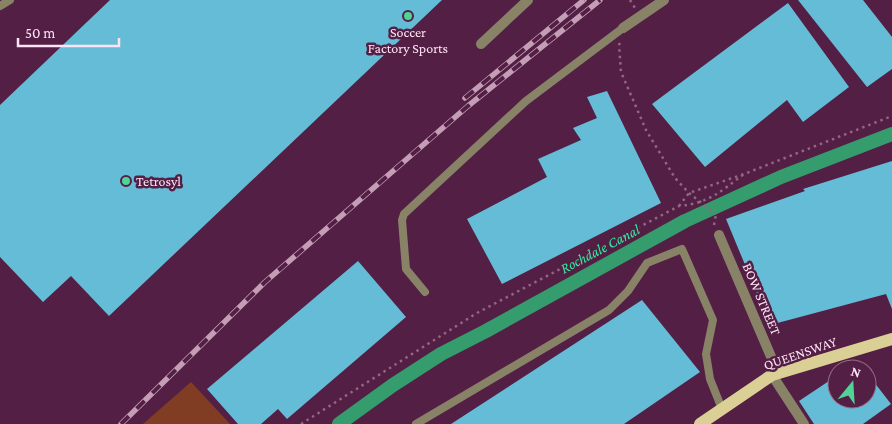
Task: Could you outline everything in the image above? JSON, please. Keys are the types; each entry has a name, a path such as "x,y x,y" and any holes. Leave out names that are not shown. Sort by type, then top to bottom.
{"main road":[{"name":"QUEENSWAY","path":"700,424 775,374 892,339"}],"street":[{"path":"481,44 528,0"},
{"path":"624,32 664,0"},
{"name":"BOW STREET","path":"720,235 775,374 804,424"}],"lane":[{"path":"0,6 10,0"},
{"path":"425,292 406,269 402,220 404,214 526,101 624,32"},
{"path":"416,424 609,310 628,291 647,263 682,249 713,320 706,354 710,379 722,409"}],"path":[{"path":"624,32 619,44 621,72 646,130 675,178 689,193 716,214"},
{"path":"679,206 689,193 744,174 892,116"},
{"path":"301,424 477,313 679,206 694,205 712,198 744,174"}],"shaded area":[{"path":"191,382 230,424 143,424"}],"building":[{"name":"Tetrosyl","path":"110,0 442,0 109,316 71,276 43,302 0,257 0,105"},
{"path":"798,0 863,0 892,37 892,69 867,87"},
{"path":"788,3 849,87 803,122 787,100 705,167 652,104"},
{"path":"607,91 661,203 502,284 467,219 547,177 538,159 581,140 573,128 597,118 587,97"},
{"path":"892,161 892,309 886,294 770,325 726,219 805,191 803,189"},
{"path":"358,261 406,317 287,419 278,409 261,424 238,424 207,389"},
{"path":"642,300 700,372 624,424 451,424"},
{"path":"827,382 827,409 877,409 877,386 891,404 863,424 814,424 799,401"}],"waterway":[{"name":"Rochdale Canal","path":"339,424 393,385 441,354 685,221 781,177 892,134"}],"railway":[{"path":"465,98 584,0"},
{"path":"121,424 265,282 468,106 600,0"}],"place":[{"name":"Soccer Factory Sports","path":"408,16"},
{"name":"Tetrosyl","path":"126,181"}]}
